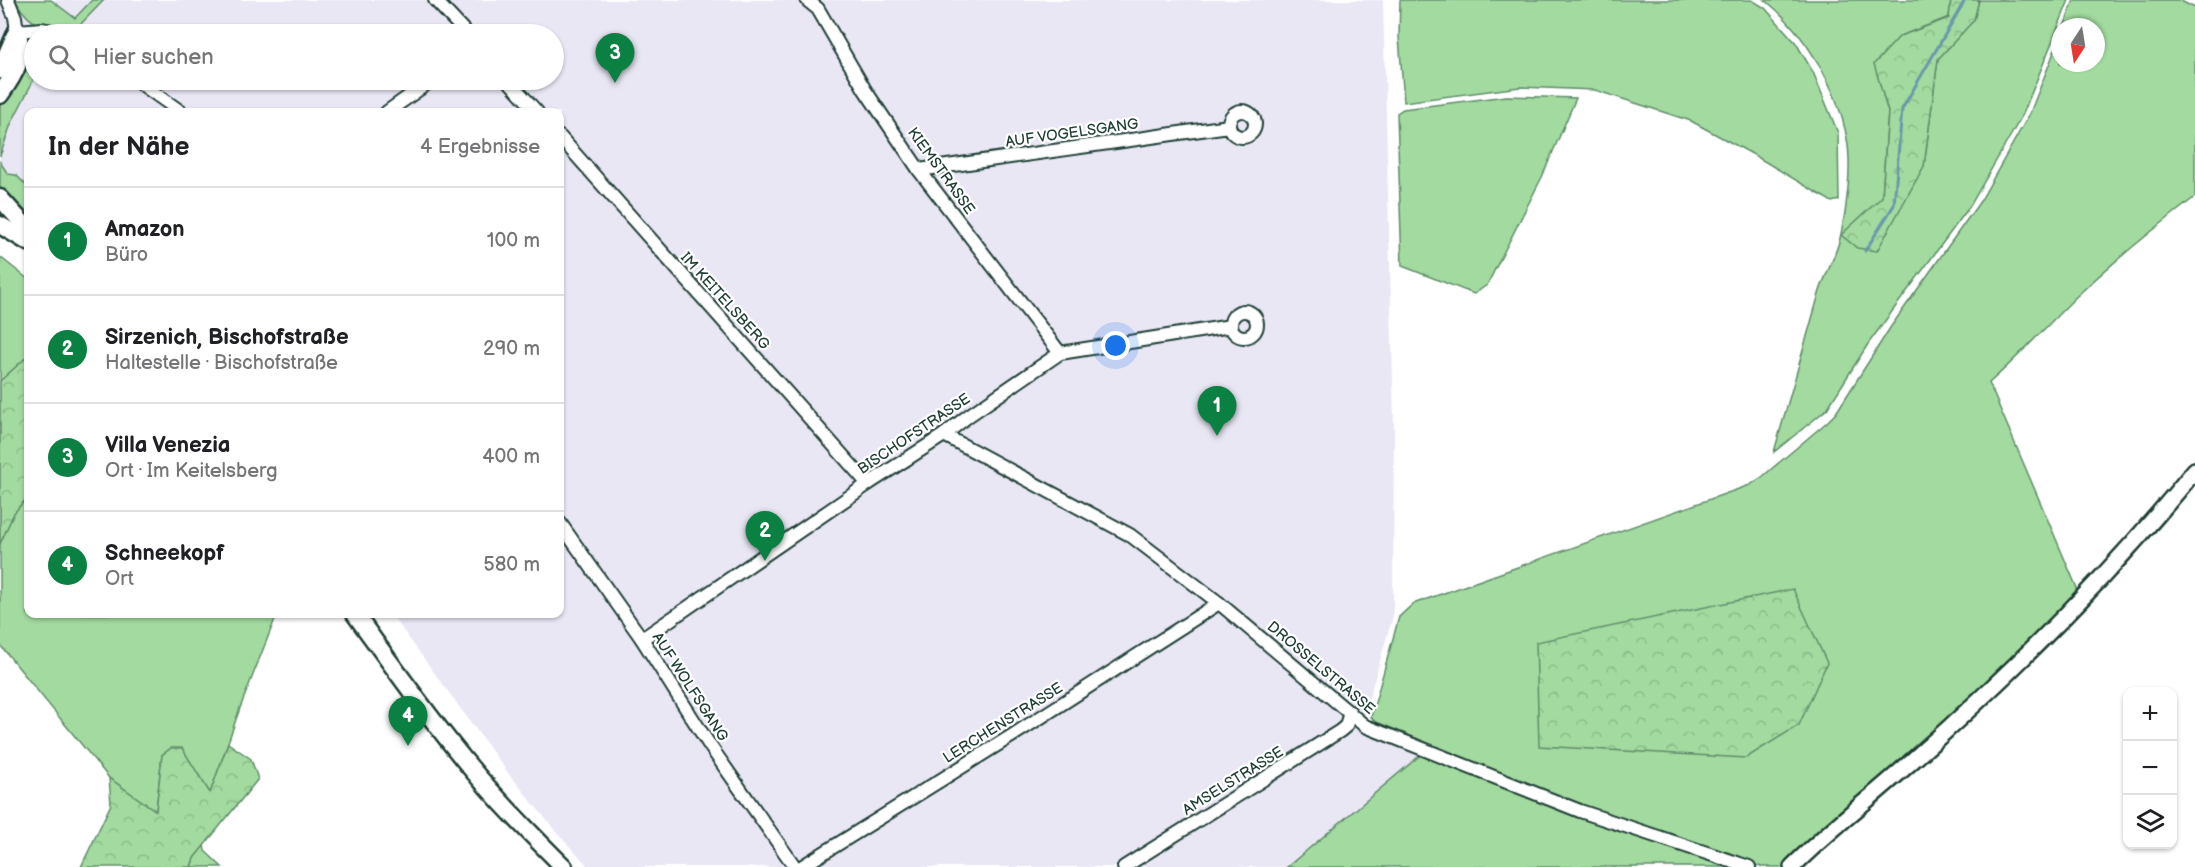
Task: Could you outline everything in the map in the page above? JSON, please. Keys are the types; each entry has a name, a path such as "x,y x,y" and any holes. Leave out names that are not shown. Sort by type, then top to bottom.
{"highway":[{"path":"0,70 17,31"},
{"path":"0,95 14,76 19,60 22,44 17,31"},
{"path":"0,198 24,228"},
{"path":"0,208 24,229"},
{"path":"0,225 24,232"},
{"path":"358,618 471,768 564,867"}],"main road":[{"path":"1801,864 2040,640 2139,535 2195,470"}],"street":[{"path":"8,0 15,17 17,31"},
{"path":"435,0 458,24"},
{"name":"KIEMSTRASSE","path":"807,0 818,9 865,90 920,170 1060,353"},
{"path":"17,31 24,30"},
{"path":"17,31 24,34"},
{"path":"150,90 175,108"},
{"path":"393,108 418,90"},
{"path":"517,90 533,108"},
{"name":"AUF VOGELSGANG","path":"920,170 1229,126"},
{"name":"IM KEITELSBERG","path":"564,142 868,484"},
{"name":"BISCHOFSTRASSE","path":"642,639 868,484 944,435 1060,353 1231,326"},
{"name":"DROSSELSTRASSE","path":"944,435 1130,535 1220,603 1365,726 1580,811 1749,867"},
{"name":"AUF WOLFSGANG","path":"564,529 642,639 710,746 795,867"},
{"name":"LERCHENSTRASSE","path":"801,867 1220,603"},
{"name":"AMSELSTRASSE","path":"1124,867 1340,731 1346,726 1350,712"}],"shaded area":[{"path":"0,0 1383,0 1394,419 1393,616 1365,712 1365,725 1424,752 1287,867 589,867 559,835 505,769 394,618 564,618 564,108 24,108 24,199 0,182"}],"green space":[{"path":"15,0 51,0 75,18 92,0 104,0 81,24 37,24 25,15"},
{"path":"1400,0 1752,0 1765,8 1796,43 1813,72 1838,133 1839,200 1832,202 1754,155 1691,121 1595,90 1520,87 1404,102 1399,37"},
{"path":"1765,0 1951,0 1949,17 1900,36 1883,95 1888,112 1882,197 1924,166 1938,59 1974,20 1979,0 2069,0 2062,18 2051,18 2051,45 2023,114 1970,206 1868,344 1827,409 1774,452 1819,294 1839,242 1849,174 1847,139 1843,120 1828,81 1806,45 1780,13"},
{"path":"1951,0 1979,0 1974,20 1938,59 1924,166 1877,251 1857,248 1841,235 1882,197 1888,112 1874,64 1900,36 1949,18"},
{"path":"2074,0 2179,0 2195,8 2195,197 2092,282 1989,383 2077,588 2073,599 2007,666 1788,867 1762,867 1604,815 1374,721 1371,717 1399,617 1413,604 1750,485 1836,413 1890,328 1981,200 2030,113 2051,60 2051,72 2105,72 2105,18 2067,18"},
{"path":"24,60 24,90 28,90 11,124 0,156 0,102"},
{"path":"1506,96 1576,98 1542,177 1487,285 1474,294 1402,266 1397,113 1403,109"},
{"path":"0,162 8,174 16,175 24,183 24,210 0,191"},
{"path":"0,257 24,276 24,360 7,375 24,467 24,618 275,618 240,708 210,794 162,755 156,811 109,778 0,645"},
{"path":"24,360 24,502 14,513 0,544 0,381"},
{"path":"1793,589 1827,663 1799,725 1746,758 1539,746 1536,642"},
{"path":"228,743 251,759 258,779 194,858 191,867 81,867 111,804 109,778 156,811 162,755 171,748 182,748 210,793"},
{"path":"1424,752 1734,867 1287,867"},
{"path":"204,845 205,851 222,867 191,867 194,858"}],"waterway":[{"path":"1865,251 1894,205 1902,109 1965,0"}],"place":[{"name":"Villa Venezia","path":"615,83"},
{"name":"Amazon","path":"1217,436"},
{"name":"Sirzenich, Bischofstraße","path":"765,561"},
{"name":"Schneekopf","path":"408,746"}]}
